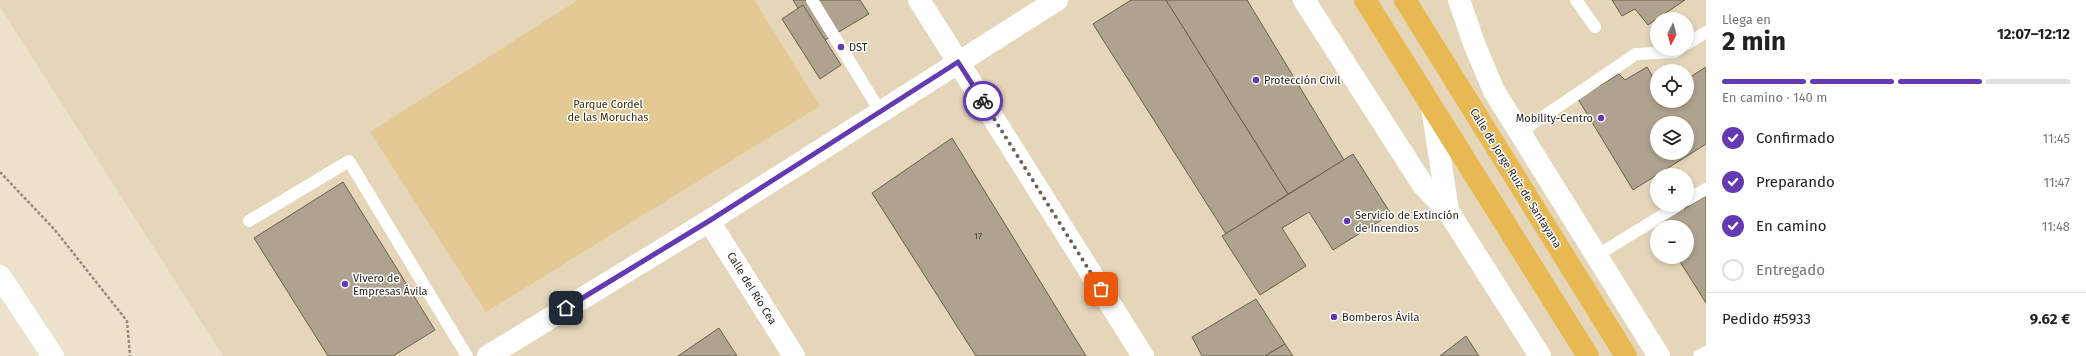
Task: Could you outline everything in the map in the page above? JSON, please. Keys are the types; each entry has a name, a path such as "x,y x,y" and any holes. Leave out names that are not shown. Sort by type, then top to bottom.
{"highway":[{"path":"1365,0 1588,356"},
{"name":"Calle de Jorge Ruiz de Santayana","path":"1405,0 1626,356"}],"street":[{"path":"918,0 1143,356"},
{"path":"488,356 709,221 1057,0"},
{"path":"1304,0 1429,193 1448,210 1540,356"},
{"path":"1462,1 1494,91 1659,356"},
{"path":"1432,107 1448,210"},
{"name":"Calle del Río Cea","path":"709,221 794,356"},
{"path":"0,276 53,356"}],"lane":[{"path":"812,0 880,111"},
{"path":"1576,0 1595,27"},
{"path":"1694,40 1706,32"},
{"path":"1519,133 1636,54 1650,53"},
{"path":"249,221 349,161 467,356"},
{"path":"1694,196 1706,189"},
{"path":"1596,256 1668,212"},
{"path":"1699,356 1706,352"}],"path":[{"path":"0,172 55,230 127,321 130,356"}],"shaded area":[{"path":"0,0 1706,0 1706,356 223,356 0,7"}],"green space":[{"name":"Parque Cordel de las Moruchas","path":"578,0 754,0 820,106 486,312 370,132"}],"building":[{"path":"793,0 860,0 869,14 820,43"},
{"path":"1131,0 1166,0 1288,194 1226,234 1093,24"},
{"name":"Protección Civil","path":"1166,0 1247,0 1344,160 1288,194"},
{"path":"1612,0 1685,0 1667,12 1650,12 1650,24 1648,25 1635,9 1622,16"},
{"path":"803,5 841,65 820,79 782,19"},
{"path":"1647,67 1650,72 1650,108 1694,108 1694,75 1706,67 1706,144 1694,152 1694,116 1650,116 1650,160 1681,160 1668,168 1650,168 1650,179 1633,190 1578,99 1619,74 1625,80"},
{"path":"952,138 1086,356 976,356 872,193"},
{"name":"Servicio de Extinción de Incendios","path":"1353,154 1391,214 1333,250 1309,212 1282,228 1306,266 1260,295 1222,236"},
{"name":"Vivero de Empresas Ávila","path":"343,182 435,330 393,356 328,356 254,238"},
{"path":"1706,196 1706,303 1681,264 1694,264 1694,220 1665,220 1678,212 1694,212 1694,203"},
{"path":"1256,299 1285,344 1265,356 1202,356 1192,337"},
{"path":"719,328 737,356 678,356"},
{"path":"1466,336 1479,356 1440,356"},
{"path":"1285,344 1293,356 1265,356"}],"way so far":[{"path":"983,101 1101,289"}],"place":[{"name":"DST","path":"841,47"},
{"name":"Protección Civil","path":"1256,80"},
{"name":"Mobility-Centro","path":"1601,118"},
{"name":"Servicio de Extinción de Incendios","path":"1347,221"},
{"name":"Vivero de Empresas Ávila","path":"345,284"},
{"name":"Bomberos Ávila","path":"1334,317"}],"route":[{"path":"566,308 709,221 958,62 983,101"}]}
